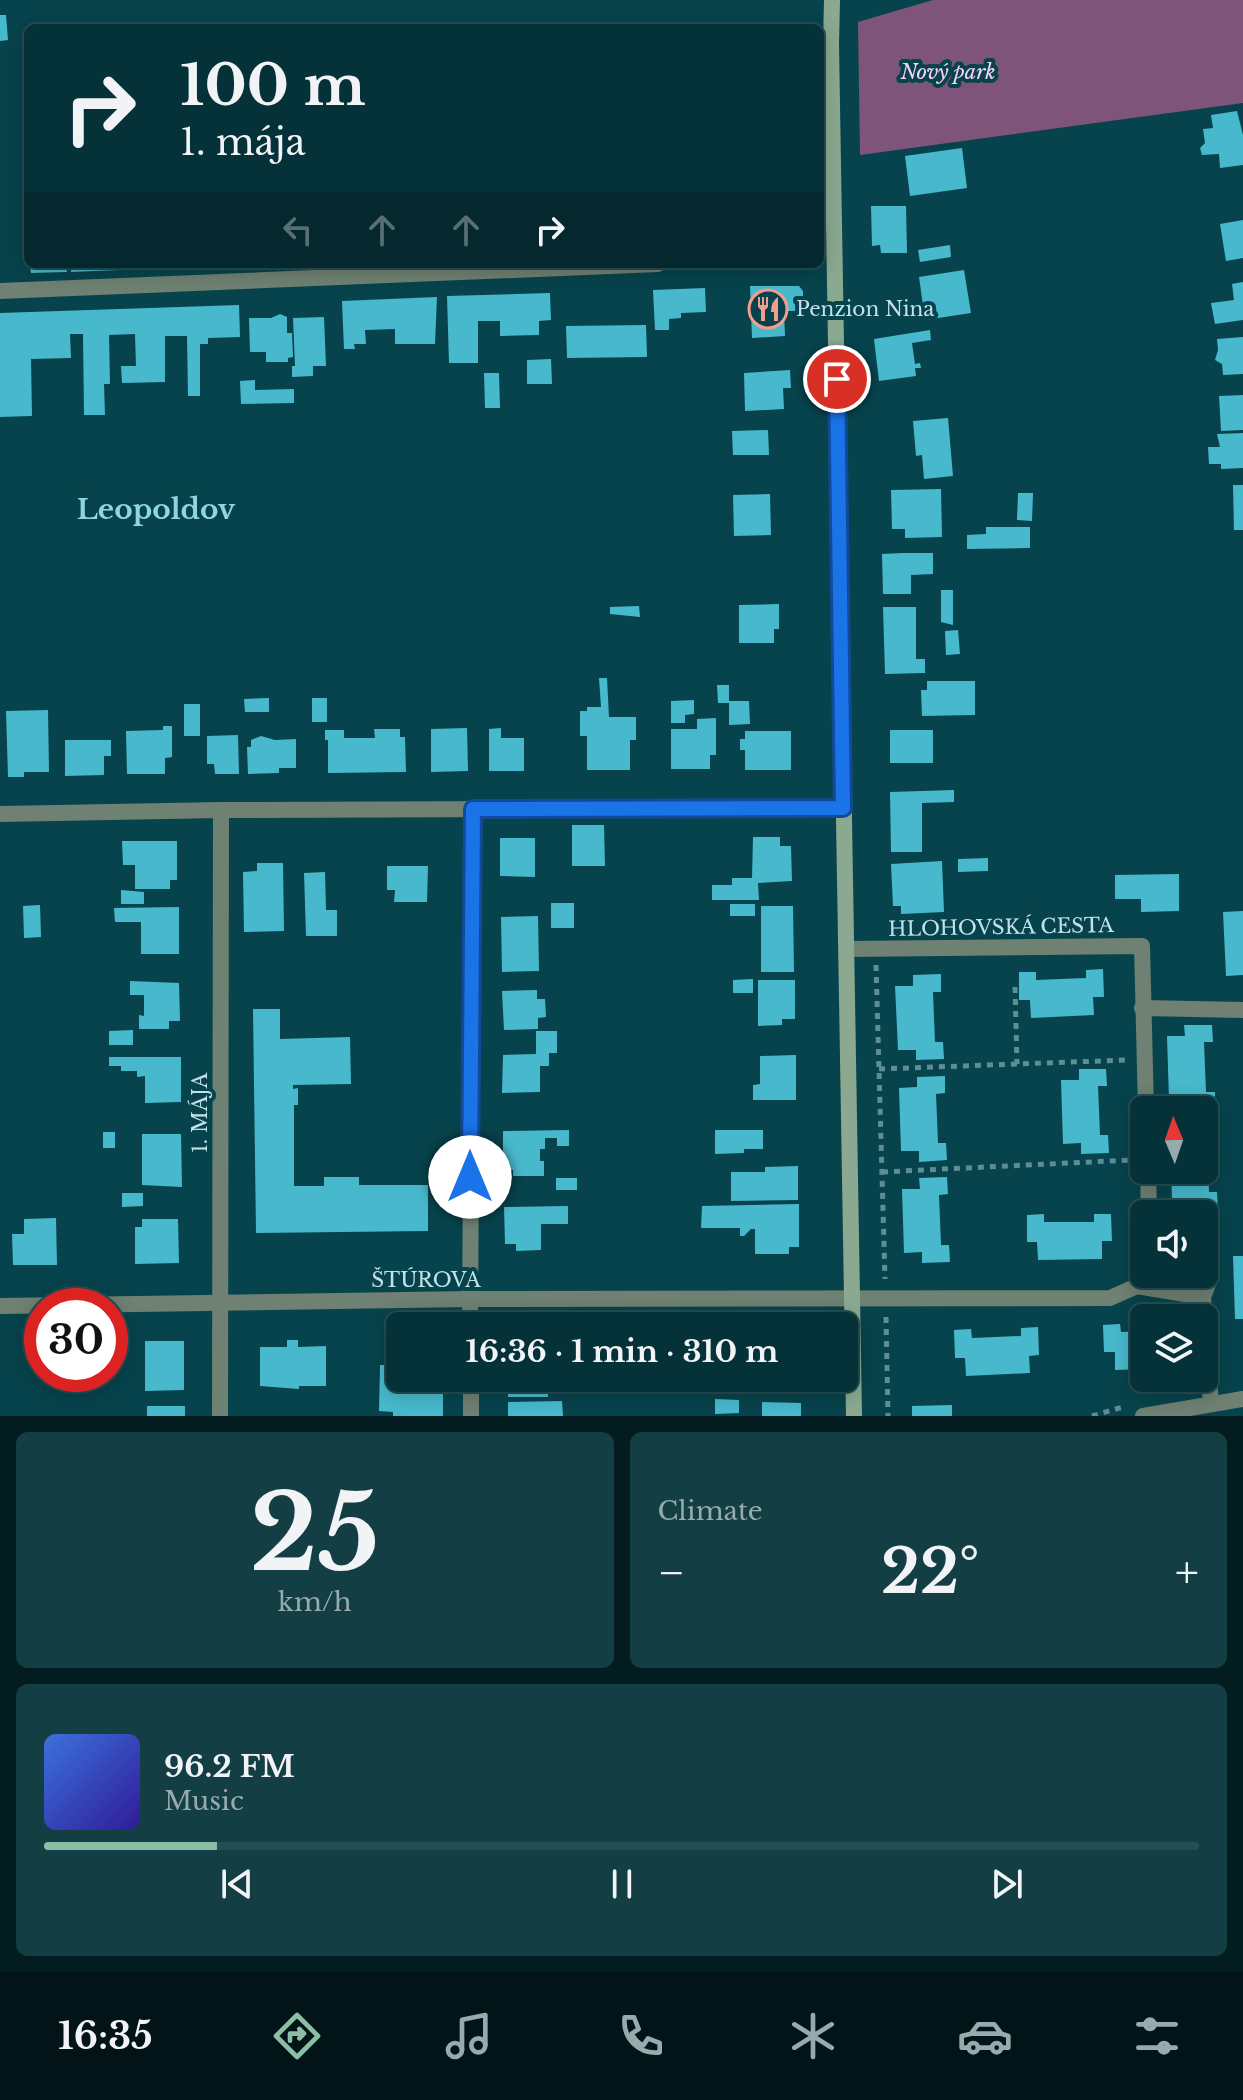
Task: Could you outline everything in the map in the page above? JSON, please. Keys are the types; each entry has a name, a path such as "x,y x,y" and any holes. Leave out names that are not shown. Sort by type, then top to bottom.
{"street":[{"path":"832,0 828,257 847,949 854,1416"},
{"path":"0,291 561,268"},
{"path":"0,814 221,810 843,808"},
{"path":"470,1312 473,809"},
{"name":"1. MÁJA","path":"220,1416 221,810"},
{"name":"HLOHOVSKÁ CESTA","path":"847,949 1142,946 1145,1096"},
{"path":"1142,1008 1243,1010"},
{"path":"852,1299 1110,1298 1130,1286"},
{"path":"1170,1288 1203,1297"},
{"path":"1207,1288 1203,1297 1211,1404"},
{"name":"ŠTÚROVA","path":"0,1306 219,1301 852,1299"},
{"path":"471,1392 471,1416"},
{"path":"1143,1416 1243,1399"}],"path":[{"path":"876,949 888,1416"},
{"path":"1015,987 1017,1064"},
{"path":"879,1069 1144,1060"},
{"path":"882,1172 1130,1161"}],"green space":[{"name":"Nový park","path":"933,0 1243,0 1243,103 860,155 858,22"}],"building":[{"path":"0,15 6,15 8,40 0,41"},
{"path":"1237,111 1243,135 1243,165 1220,168 1219,154 1202,155 1200,148 1205,143 1203,129 1213,128 1211,115"},
{"path":"962,148 967,188 910,196 905,156"},
{"path":"871,206 906,206 907,253 881,253 880,245 872,246"},
{"path":"1243,220 1243,258 1226,261 1220,224"},
{"path":"950,245 951,257 920,262 918,250"},
{"path":"30,268 66,268 67,272 31,273"},
{"path":"71,268 170,268 71,272"},
{"path":"964,270 971,313 925,320 919,277"},
{"path":"1243,282 1243,320 1215,324 1211,303 1234,300 1232,284"},
{"path":"750,286 799,286 803,291 803,311 784,311 785,336 752,338"},
{"path":"705,288 706,312 681,313 681,318 669,319 669,330 655,330 653,290"},
{"path":"550,293 551,320 539,321 539,335 500,336 500,321 478,321 478,363 449,363 447,296"},
{"path":"437,297 435,344 395,344 395,329 365,330 366,344 354,344 355,349 344,349 342,301"},
{"path":"239,305 240,337 208,338 208,344 200,344 200,396 188,396 187,336 165,336 165,382 122,383 121,366 136,366 135,334 109,335 110,384 104,384 105,415 84,415 83,334 70,334 71,358 31,359 32,416 0,417 0,313"},
{"path":"280,314 287,317 287,333 292,333 293,357 288,358 288,362 266,362 266,352 250,352 249,318 271,318"},
{"path":"324,317 326,366 313,366 313,376 292,377 292,366 295,366 293,318"},
{"path":"646,325 647,357 567,358 566,326"},
{"path":"930,330 931,340 912,343 915,364 920,363 921,368 915,368 916,376 879,381 874,339"},
{"path":"1243,337 1243,374 1223,375 1222,364 1215,360 1217,339"},
{"path":"551,359 552,384 527,384 527,360"},
{"path":"790,370 791,388 783,388 784,409 745,411 744,373"},
{"path":"484,373 499,373 500,408 485,408"},
{"path":"255,380 255,390 294,389 294,403 241,404 240,381"},
{"path":"1243,395 1243,430 1221,431 1219,396"},
{"path":"948,418 953,476 924,479 922,455 916,456 913,421"},
{"path":"768,430 769,455 733,455 732,431"},
{"path":"1243,433 1243,468 1221,469 1221,464 1209,464 1208,447 1220,447 1217,434"},
{"path":"1233,485 1243,485 1243,530 1234,530"},
{"path":"941,489 942,537 905,538 905,529 892,529 891,490"},
{"path":"1018,493 1033,493 1032,521 1017,520"},
{"path":"770,494 771,535 734,536 733,495"},
{"path":"986,527 1030,527 1030,548 967,549 967,535 986,534"},
{"path":"933,553 933,574 911,575 911,594 883,594 882,554"},
{"path":"941,590 953,590 953,625 941,622"},
{"path":"779,604 779,629 774,629 774,643 739,643 739,605"},
{"path":"639,606 640,617 610,614 610,607"},
{"path":"883,607 916,607 916,659 925,659 925,673 885,674"},
{"path":"958,630 960,654 946,655 945,631"},
{"path":"599,678 607,678 609,717 636,717 636,740 630,740 630,770 587,770 587,736 580,736 580,711 587,711 587,707 601,707"},
{"path":"927,681 975,681 975,715 922,716 921,690 927,690"},
{"path":"717,685 729,685 729,701 749,701 750,724 729,725 729,703 718,703"},
{"path":"269,698 269,712 245,712 244,699"},
{"path":"312,698 327,698 327,722 312,722"},
{"path":"694,700 694,714 685,715 685,723 671,723 671,701"},
{"path":"184,704 200,704 200,736 184,736"},
{"path":"48,710 49,772 24,772 24,777 8,777 6,711"},
{"path":"716,718 716,755 710,755 710,769 671,769 671,729 697,729 697,719"},
{"path":"163,726 172,726 172,757 165,758 165,774 127,774 126,731 163,730"},
{"path":"467,728 468,771 431,772 431,729"},
{"path":"501,728 501,738 524,738 524,771 489,771 489,729"},
{"path":"374,729 400,729 400,737 405,737 406,772 328,773 325,730 344,730 344,738 375,738"},
{"path":"890,730 933,730 933,763 890,763"},
{"path":"745,731 791,731 791,770 745,770 745,750 740,750 740,739 745,739"},
{"path":"238,735 239,774 215,774 214,764 207,764 207,736"},
{"path":"261,736 275,740 296,739 296,768 279,768 279,773 248,774 247,747 251,747 251,740"},
{"path":"65,740 111,740 111,756 104,756 104,775 65,776"},
{"path":"954,790 954,802 922,803 922,852 891,852 890,792"},
{"path":"572,825 604,825 605,866 572,866"},
{"path":"753,837 780,837 780,846 791,846 792,881 758,883 759,900 712,900 712,885 732,885 732,878 752,878"},
{"path":"500,838 535,838 535,877 500,876"},
{"path":"122,841 177,841 177,880 170,880 170,889 135,889 135,865 123,865"},
{"path":"988,858 988,871 958,872 958,859"},
{"path":"942,861 944,912 901,914 901,906 893,906 891,864"},
{"path":"257,863 283,863 284,931 244,932 243,872 257,871"},
{"path":"387,866 428,866 427,902 394,902 395,890 387,890"},
{"path":"325,872 326,910 337,910 337,936 306,936 304,873"},
{"path":"1179,874 1179,911 1141,912 1141,899 1115,899 1115,875"},
{"path":"121,890 144,892 144,904 121,904"},
{"path":"551,903 574,903 574,928 551,928"},
{"path":"730,904 755,904 755,916 730,916"},
{"path":"40,905 41,937 24,938 23,906"},
{"path":"761,906 793,906 794,972 761,972"},
{"path":"179,907 179,954 141,954 141,922 115,922 114,908"},
{"path":"1243,911 1243,975 1226,976 1223,912"},
{"path":"538,916 539,971 502,972 501,917"},
{"path":"1103,969 1104,997 1093,997 1094,1015 1031,1018 1030,1000 1019,1000 1019,972 1036,972 1036,980 1086,978 1086,970"},
{"path":"941,974 941,992 933,992 935,1042 943,1042 944,1059 916,1060 916,1050 898,1050 895,986 913,986 913,975"},
{"path":"753,979 753,993 733,993 733,980"},
{"path":"758,980 795,980 795,1019 782,1019 782,1025 758,1026"},
{"path":"130,981 179,983 180,1021 169,1021 169,1029 139,1029 139,1015 144,1016 144,995 130,995"},
{"path":"537,990 537,999 545,999 546,1017 538,1018 538,1029 504,1030 502,991"},
{"path":"253,1009 280,1009 280,1039 350,1037 351,1084 293,1085 293,1089 298,1088 298,1105 294,1105 294,1186 324,1186 324,1177 359,1177 359,1185 428,1185 428,1231 256,1233"},
{"path":"1184,1025 1212,1025 1213,1042 1204,1042 1206,1092 1215,1092 1215,1096 1169,1096 1167,1036 1185,1036"},
{"path":"133,1030 133,1045 109,1045 109,1031"},
{"path":"536,1031 557,1031 557,1053 549,1053 549,1066 540,1066 540,1092 502,1093 503,1055 536,1054"},
{"path":"796,1055 796,1100 753,1100 753,1085 760,1084 760,1056"},
{"path":"109,1057 181,1057 181,1102 145,1103 145,1076 137,1077 137,1071 121,1071 121,1066 109,1066"},
{"path":"1079,1069 1106,1069 1107,1086 1098,1086 1100,1135 1108,1135 1109,1153 1081,1154 1081,1143 1063,1144 1061,1080 1079,1080"},
{"path":"945,1076 945,1093 936,1094 938,1143 946,1143 947,1160 919,1162 919,1151 901,1151 899,1088 917,1087 917,1077"},
{"path":"569,1130 569,1146 557,1146 557,1138 545,1138 545,1149 540,1149 544,1176 513,1176 513,1170 503,1170 503,1131"},
{"path":"715,1130 763,1130 763,1149 715,1154"},
{"path":"103,1132 115,1132 115,1148 103,1148"},
{"path":"142,1134 181,1134 182,1187 142,1185"},
{"path":"798,1166 798,1200 731,1201 731,1172 765,1172 765,1167"},
{"path":"947,1177 948,1194 939,1195 941,1245 949,1245 950,1262 922,1263 922,1252 904,1253 902,1189 920,1189 919,1178"},
{"path":"556,1178 577,1178 577,1190 556,1190"},
{"path":"1171,1184 1209,1184 1209,1192 1217,1192 1217,1200 1172,1200"},
{"path":"122,1193 143,1193 143,1206 122,1207"},
{"path":"799,1204 799,1247 789,1247 789,1254 755,1254 755,1229 740,1236 740,1228 701,1228 702,1206"},
{"path":"568,1206 568,1224 541,1224 541,1250 516,1251 516,1244 505,1244 504,1207"},
{"path":"1044,1214 1044,1222 1094,1222 1094,1214 1111,1214 1112,1241 1102,1241 1102,1259 1038,1260 1037,1242 1027,1242 1027,1215"},
{"path":"56,1218 57,1265 13,1265 12,1234 24,1234 24,1219"},
{"path":"142,1219 178,1219 179,1263 135,1264 135,1227 142,1227"},
{"path":"1233,1256 1243,1256 1243,1319 1235,1319"},
{"path":"1120,1324 1121,1332 1130,1332 1130,1369 1115,1370 1115,1352 1104,1352 1103,1325"},
{"path":"1038,1327 1039,1355 1029,1356 1030,1373 966,1376 965,1358 955,1358 954,1330 971,1329 972,1338 1021,1336 1021,1328"},
{"path":"287,1340 298,1340 298,1347 326,1346 326,1386 299,1386 299,1389 260,1386 260,1347 287,1347"},
{"path":"145,1341 184,1341 184,1390 145,1391"},
{"path":"380,1365 386,1365 386,1392 443,1392 443,1416 393,1416 393,1412 379,1411"},
{"path":"508,1392 548,1392 548,1397 508,1397"},
{"path":"715,1399 739,1400 739,1413 715,1414"},
{"path":"562,1401 563,1416 508,1416 508,1402"},
{"path":"762,1402 801,1403 801,1416 762,1416"},
{"path":"952,1405 952,1416 912,1416 912,1406"},
{"path":"147,1406 185,1406 185,1416 147,1416"}],"place":[{"name":"Penzion Nina","path":"768,309"}],"district":[{"name":"Leopoldov","path":"156,509"}],"route":[{"path":"470,1177 473,809 843,808 837,379"}]}
